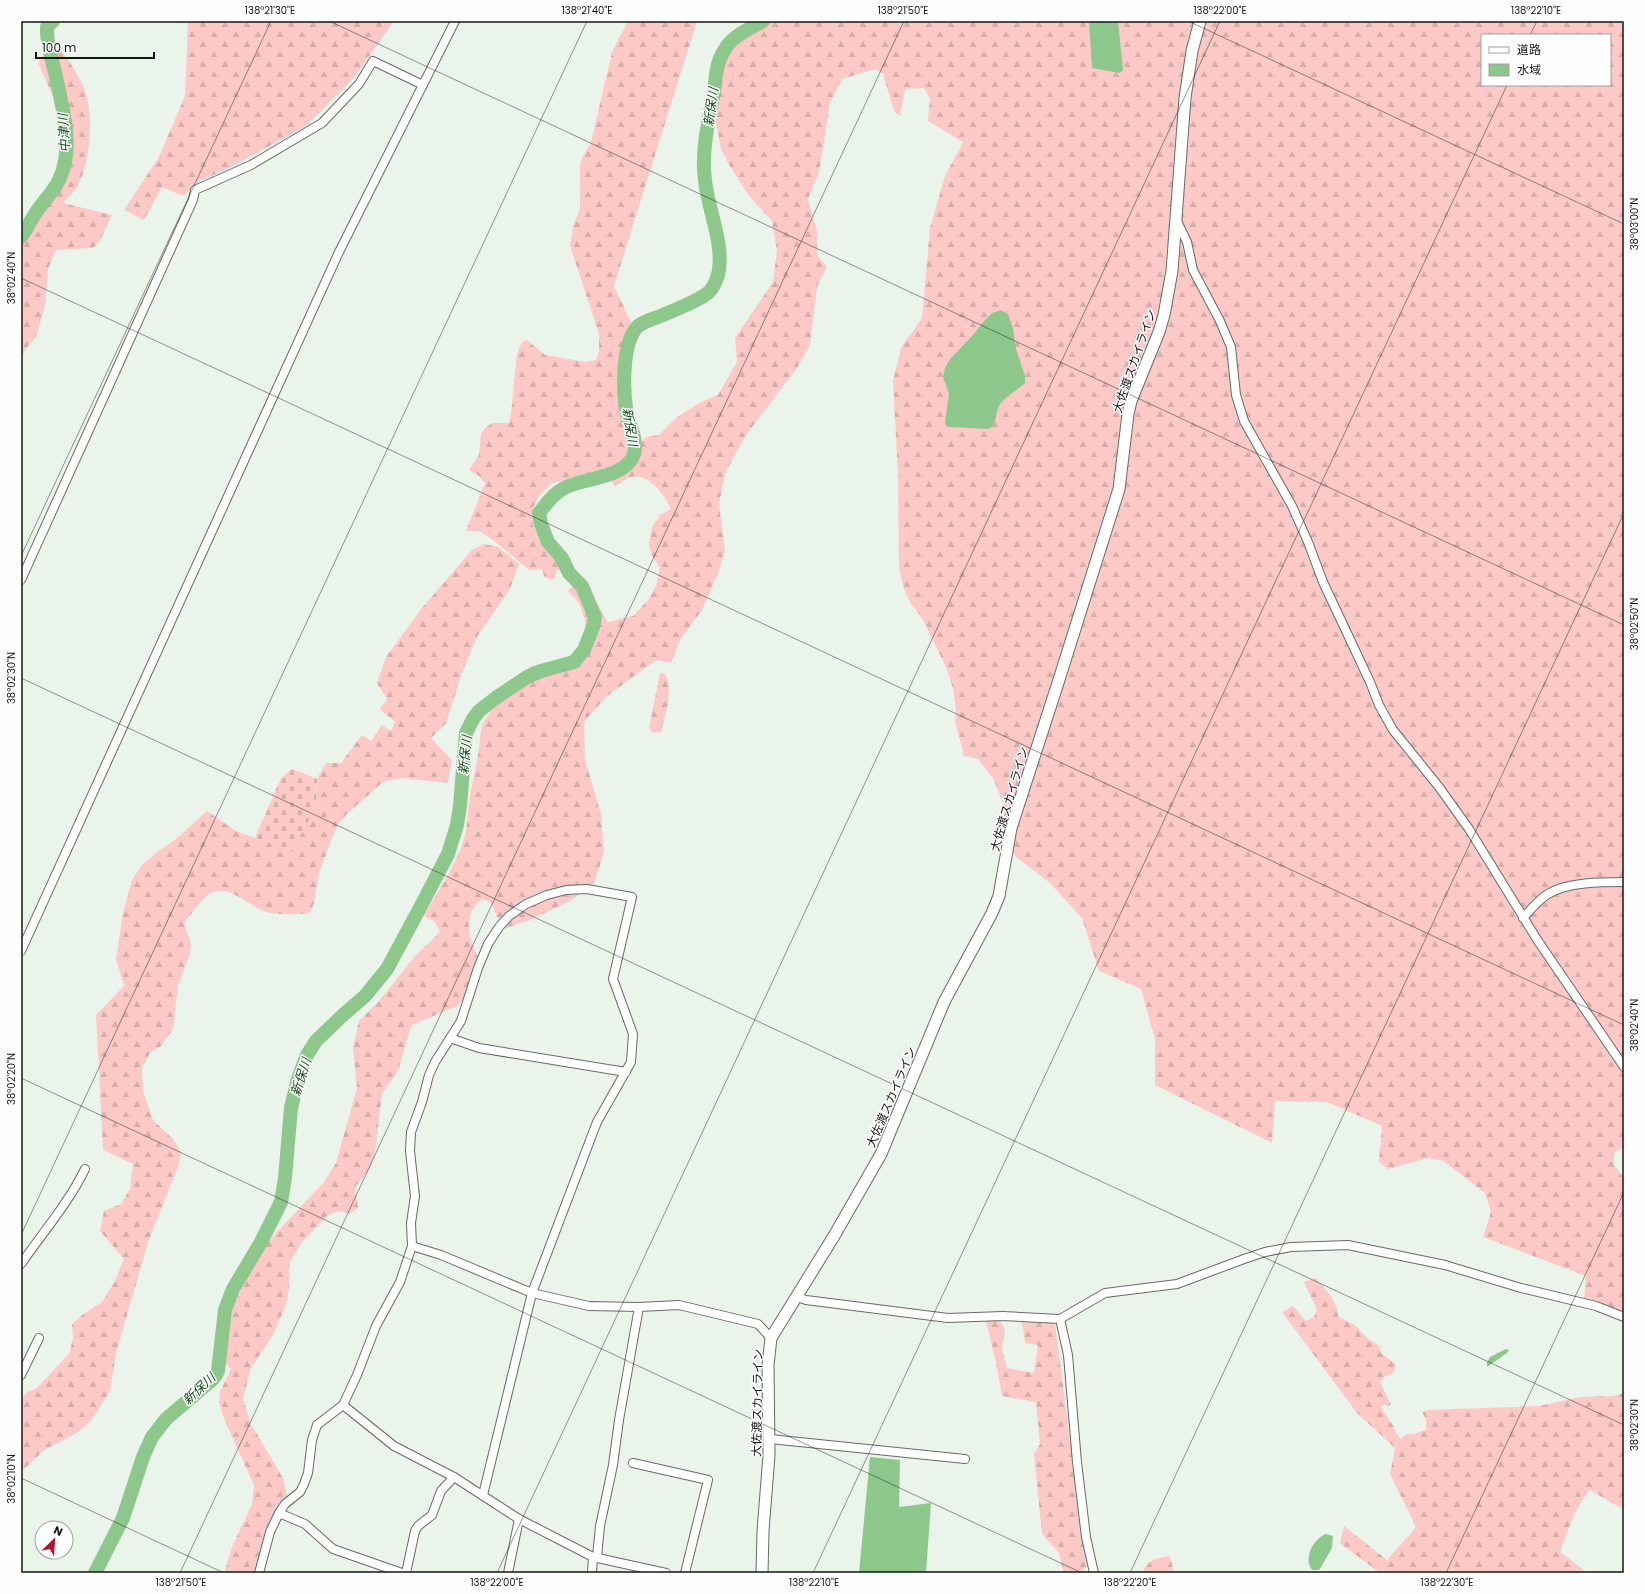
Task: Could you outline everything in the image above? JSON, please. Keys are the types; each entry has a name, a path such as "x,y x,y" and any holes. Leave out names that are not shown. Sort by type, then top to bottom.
{"street":[{"path":"21,951 339,252 455,21"},
{"name":"大佐渡スカイライン","path":"762,1573 763,1531 770,1439 768,1365 771,1338 834,1236 881,1154 944,1002 992,913 998,896 1011,828 1058,686 1119,489 1128,414 1164,315 1172,271 1185,98 1192,51 1200,21"},
{"path":"21,580 193,200 195,190 251,165 322,123 359,84 373,61 423,85"},
{"path":"1176,219 1187,242 1193,270 1220,321 1231,347 1236,395 1244,421 1292,506 1308,542 1323,582 1370,682 1379,705 1392,730 1439,787 1469,830 1538,941 1624,1067"},
{"path":"1523,918 1535,904 1548,894 1561,888 1586,884 1624,882"},
{"path":"259,1573 270,1532 279,1513 285,1504 300,1492 304,1484 308,1473 312,1440 317,1425 344,1405 376,1326 400,1282 412,1246 411,1223 414,1196 410,1151 411,1132 435,1062 461,1021 478,968 488,944 499,927 509,916 526,904 566,890 587,889 632,897 613,979 633,1034 631,1062 597,1122 532,1293 483,1496"},
{"path":"450,1038 479,1048 626,1072"},
{"path":"21,1264 40,1236 61,1212 77,1186 85,1169"},
{"path":"796,1297 806,1300 948,1318 992,1316 1060,1318 1105,1293 1177,1284 1265,1252 1291,1247 1322,1245 1353,1246 1445,1265 1521,1288 1596,1306 1624,1317"},
{"path":"412,1246 441,1255 532,1293 589,1306 678,1306 758,1324 771,1338"},
{"path":"592,1573 613,1465 619,1420 640,1307"},
{"path":"1060,1318 1068,1355 1077,1462 1086,1537 1092,1571"},
{"path":"21,1374 40,1338"},
{"path":"344,1405 394,1446 454,1477 519,1519 595,1557 666,1573"},
{"path":"770,1439 965,1459"},
{"path":"633,1463 708,1480 685,1573"},
{"path":"406,1573 415,1531 418,1526 432,1515 442,1491 454,1477"},
{"path":"279,1513 306,1524 333,1549 402,1573"},
{"path":"508,1573 519,1519"}],"green space":[{"path":"188,21 394,21 353,79 306,126 231,167 200,181 183,196 162,187 144,220 124,210 159,157 185,96"},
{"path":"628,21 697,21 614,286 631,322 623,356 621,386 623,417 629,450 623,460 615,466 552,483 539,496 533,508 533,524 544,548 560,563 560,570 555,571 555,578 551,580 544,576 542,569 529,570 493,540 479,531 466,531 485,483 479,476 469,470 479,455 481,434 485,428 492,423 509,423 517,354 522,342 527,340 545,355 586,362 596,360 599,352 599,334 570,246 573,227 580,208 581,160 591,142 612,52"},
{"path":"772,21 1624,21 1624,1147 1614,1153 1614,1165 1624,1178 1624,1317 1584,1300 1586,1276 1483,1237 1491,1212 1485,1193 1443,1161 1428,1158 1388,1169 1379,1162 1382,1126 1327,1102 1275,1101 1272,1143 1155,1085 1155,1039 1141,989 1099,971 1082,918 1050,883 1001,845 1005,808 994,780 978,759 964,756 955,721 956,711 953,688 946,667 922,618 911,604 904,589 899,568 898,475 893,381 901,348 922,318 930,228 945,176 963,142 928,121 930,99 924,88 905,89 900,116 894,111 883,74 875,69 842,79 830,103 819,172 808,199 817,231 817,256 827,266 817,287 810,345 797,368 746,435 725,473 719,504 725,550 718,574 702,610 680,640 671,663 656,660 606,697 584,722 585,760 601,814 604,852 594,884 570,901 530,920 503,929 490,902 482,899 471,913 469,920 470,934 478,958 464,998 457,1006 412,1025 398,1071 382,1094 375,1152 369,1170 355,1187 358,1208 350,1214 340,1211 328,1215 302,1242 289,1264 289,1288 286,1305 273,1335 251,1368 243,1398 251,1424 283,1478 287,1496 278,1505 254,1573 224,1573 232,1547 252,1504 254,1485 225,1421 219,1403 220,1392 231,1369 225,1362 228,1330 233,1307 257,1257 277,1232 324,1182 336,1163 357,1088 353,1048 359,1021 379,1001 415,956 440,932 434,921 424,916 461,849 466,831 470,795 482,725 508,686 530,667 573,657 585,638 585,620 579,603 568,591 574,584 584,584 608,622 633,616 648,600 656,586 660,567 652,556 649,545 652,527 660,515 671,509 656,486 644,478 631,477 615,487 611,480 628,468 638,457 640,443 646,437 659,435 677,417 701,402 718,395 737,362 735,338 773,282 777,251 772,221 749,196 728,163 721,149 716,122 723,67 731,49 741,38"},
{"path":"52,50 61,50 78,74 88,102 90,123 89,147 84,170 76,189 63,203 112,215 100,241 93,248 56,250 48,269 45,305 36,337 21,357 21,228 48,193 61,160 64,140 52,94 38,63 44,54"},
{"path":"484,544 498,547 519,564 510,589 477,637 462,673 446,723 431,738 452,760 448,783 402,778 383,782 348,813 338,824 332,838 319,873 314,903 310,913 277,914 266,912 231,893 216,891 206,896 184,923 191,943 190,954 178,985 173,1029 160,1047 150,1053 142,1068 143,1091 153,1120 173,1139 181,1152 178,1167 149,1239 116,1353 110,1391 91,1421 77,1433 44,1450 21,1472 21,1401 27,1392 37,1388 69,1354 73,1338 72,1324 102,1302 114,1283 124,1259 100,1231 104,1211 121,1204 130,1189 133,1164 103,1150 96,1015 124,986 116,959 123,913 132,880 142,865 158,851 175,840 207,811 236,831 292,851 316,806 317,779 326,763 341,763 362,735 371,741 382,725 391,731 395,722 380,709 387,699 377,683 386,657 422,608 472,550"},
{"path":"660,673 665,674 669,687 668,703 661,733 652,732 649,728"},
{"path":"292,769 317,779 316,806 292,852 255,838 281,778"},
{"path":"1316,1278 1334,1301 1338,1311 1338,1316 1356,1326 1366,1337 1379,1346 1382,1354 1396,1364 1393,1373 1384,1377 1380,1382 1391,1404 1389,1406 1382,1406 1382,1409 1401,1439 1407,1434 1413,1434 1426,1430 1426,1419 1422,1412 1428,1410 1539,1406 1580,1397 1613,1396 1624,1393 1624,1510 1590,1490 1576,1512 1560,1552 1588,1573 1380,1573 1340,1543 1344,1526 1387,1560 1416,1527 1390,1474 1395,1448 1357,1413 1282,1312 1293,1306 1306,1321 1314,1317 1317,1310 1304,1282"},
{"path":"986,1321 1000,1321 1005,1329 1002,1349 1007,1368 1034,1373 1038,1345 1025,1343 1022,1322 1055,1323 1080,1518 1087,1556 1087,1566 1081,1573 1064,1573 1059,1553 1042,1534 1034,1454 1040,1444 1036,1402 1002,1396"},
{"path":"1170,1556 1174,1573 1142,1573 1148,1564 1153,1560"}],"water":[{"path":"1089,21 1118,21 1123,70 1120,73 1092,68"},
{"path":"1001,310 1008,315 1013,328 1016,349 1025,376 1025,383 1001,403 996,419 992,427 989,429 946,426 945,422 949,394 943,377 945,368 950,359 984,321 992,313"},
{"path":"1506,1349 1509,1350 1507,1353 1487,1367 1487,1362 1490,1357"},
{"path":"870,1457 900,1460 899,1507 931,1503 926,1573 859,1573"},
{"path":"1326,1534 1333,1536 1332,1548 1319,1570 1312,1570 1309,1565 1309,1555 1311,1549 1313,1544 1321,1536"}],"waterway":[{"name":"中津川","path":"21,237 35,214 58,182 66,157 67,143 64,116 47,33 47,27 53,21"},
{"name":"新保川","path":"95,1573 123,1518 143,1457 152,1437 166,1419 213,1379 218,1371 225,1310 233,1289 261,1242 281,1202 285,1178 291,1108 298,1079 307,1055 316,1041 365,996 387,969 448,854 457,825 460,806 466,733 473,719 479,711 527,677 541,671 574,662 584,650 593,627 595,617 582,586 569,573 562,558 548,542 541,524 539,513 554,495 562,489 574,484 614,473 630,462 634,454 635,444 627,414 624,381 626,356 632,334 642,323 704,296 711,290 716,282 720,259 719,248 704,169 706,135 715,88 716,72 718,63 727,46 735,38 763,21"}]}
